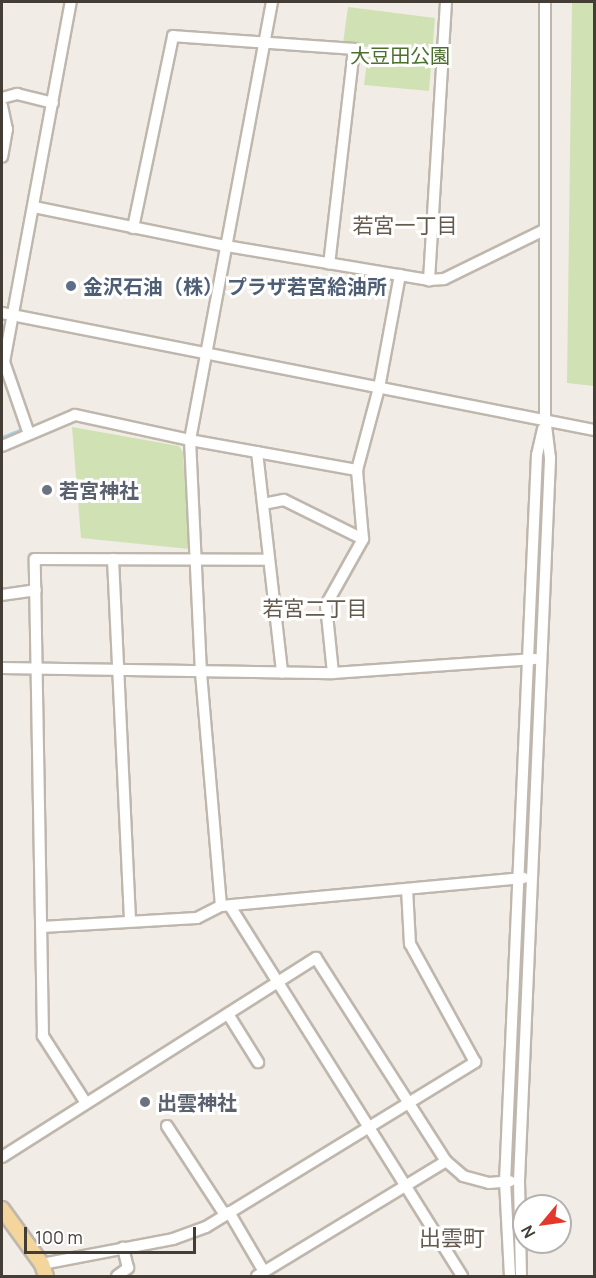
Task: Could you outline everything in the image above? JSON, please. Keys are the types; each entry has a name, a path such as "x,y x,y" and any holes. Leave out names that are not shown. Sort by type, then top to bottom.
{"main road":[{"path":"2,1209 44,1270"}],"street":[{"path":"29,434 4,362 6,313 34,207 71,2"},
{"path":"272,2 190,440 197,531 195,562 201,674 225,906 370,1127 462,1276"},
{"path":"429,280 446,2"},
{"path":"510,1276 505,1182 540,658 550,458 545,420 545,2"},
{"path":"133,228 173,36 354,49 329,264"},
{"path":"2,99 17,94 53,103"},
{"path":"2,106 7,129 2,157"},
{"path":"34,207 226,246 429,280 444,279 544,230"},
{"path":"333,673 326,604 363,539 357,470 379,388 400,275"},
{"path":"6,313 594,429"},
{"path":"2,446 75,415 190,440 357,470"},
{"path":"521,1276 519,1181 528,659 537,455 545,420"},
{"path":"257,452 282,673"},
{"path":"263,504 284,500 363,539"},
{"path":"86,1102 43,1036 35,559 195,562 269,560"},
{"path":"113,559 121,669 130,921"},
{"path":"2,595 36,590"},
{"path":"2,668 121,669 201,674 333,673 540,658"},
{"path":"42,927 197,918 225,906 525,878"},
{"path":"44,1270 123,1248 173,1239 227,1214 475,1062 410,944 407,889"},
{"path":"2,1157 228,1014 276,981 316,958 446,1161 463,1176 489,1183 519,1181"},
{"path":"228,1014 258,1062"},
{"path":"167,1126 227,1214 260,1274 446,1161"},
{"path":"117,1276 128,1268 123,1248"}],"green space":[{"path":"572,2 594,2 594,386 567,383"},
{"name":"大豆田公園","path":"348,7 435,18 429,91 364,85 369,47 343,43"},
{"path":"72,427 179,446 183,452 189,549 81,538"}],"waterway":[{"path":"2,438 20,431"}],"place":[{"name":"金沢石油（株） プラザ若宮給油所","path":"71,286"},
{"name":"若宮神社","path":"47,490"},
{"name":"出雲神社","path":"145,1102"}],"district":[{"name":"若宮一丁目","path":"405,225"},
{"name":"若宮二丁目","path":"315,608"},
{"name":"出雲町","path":"452,1239"}]}
